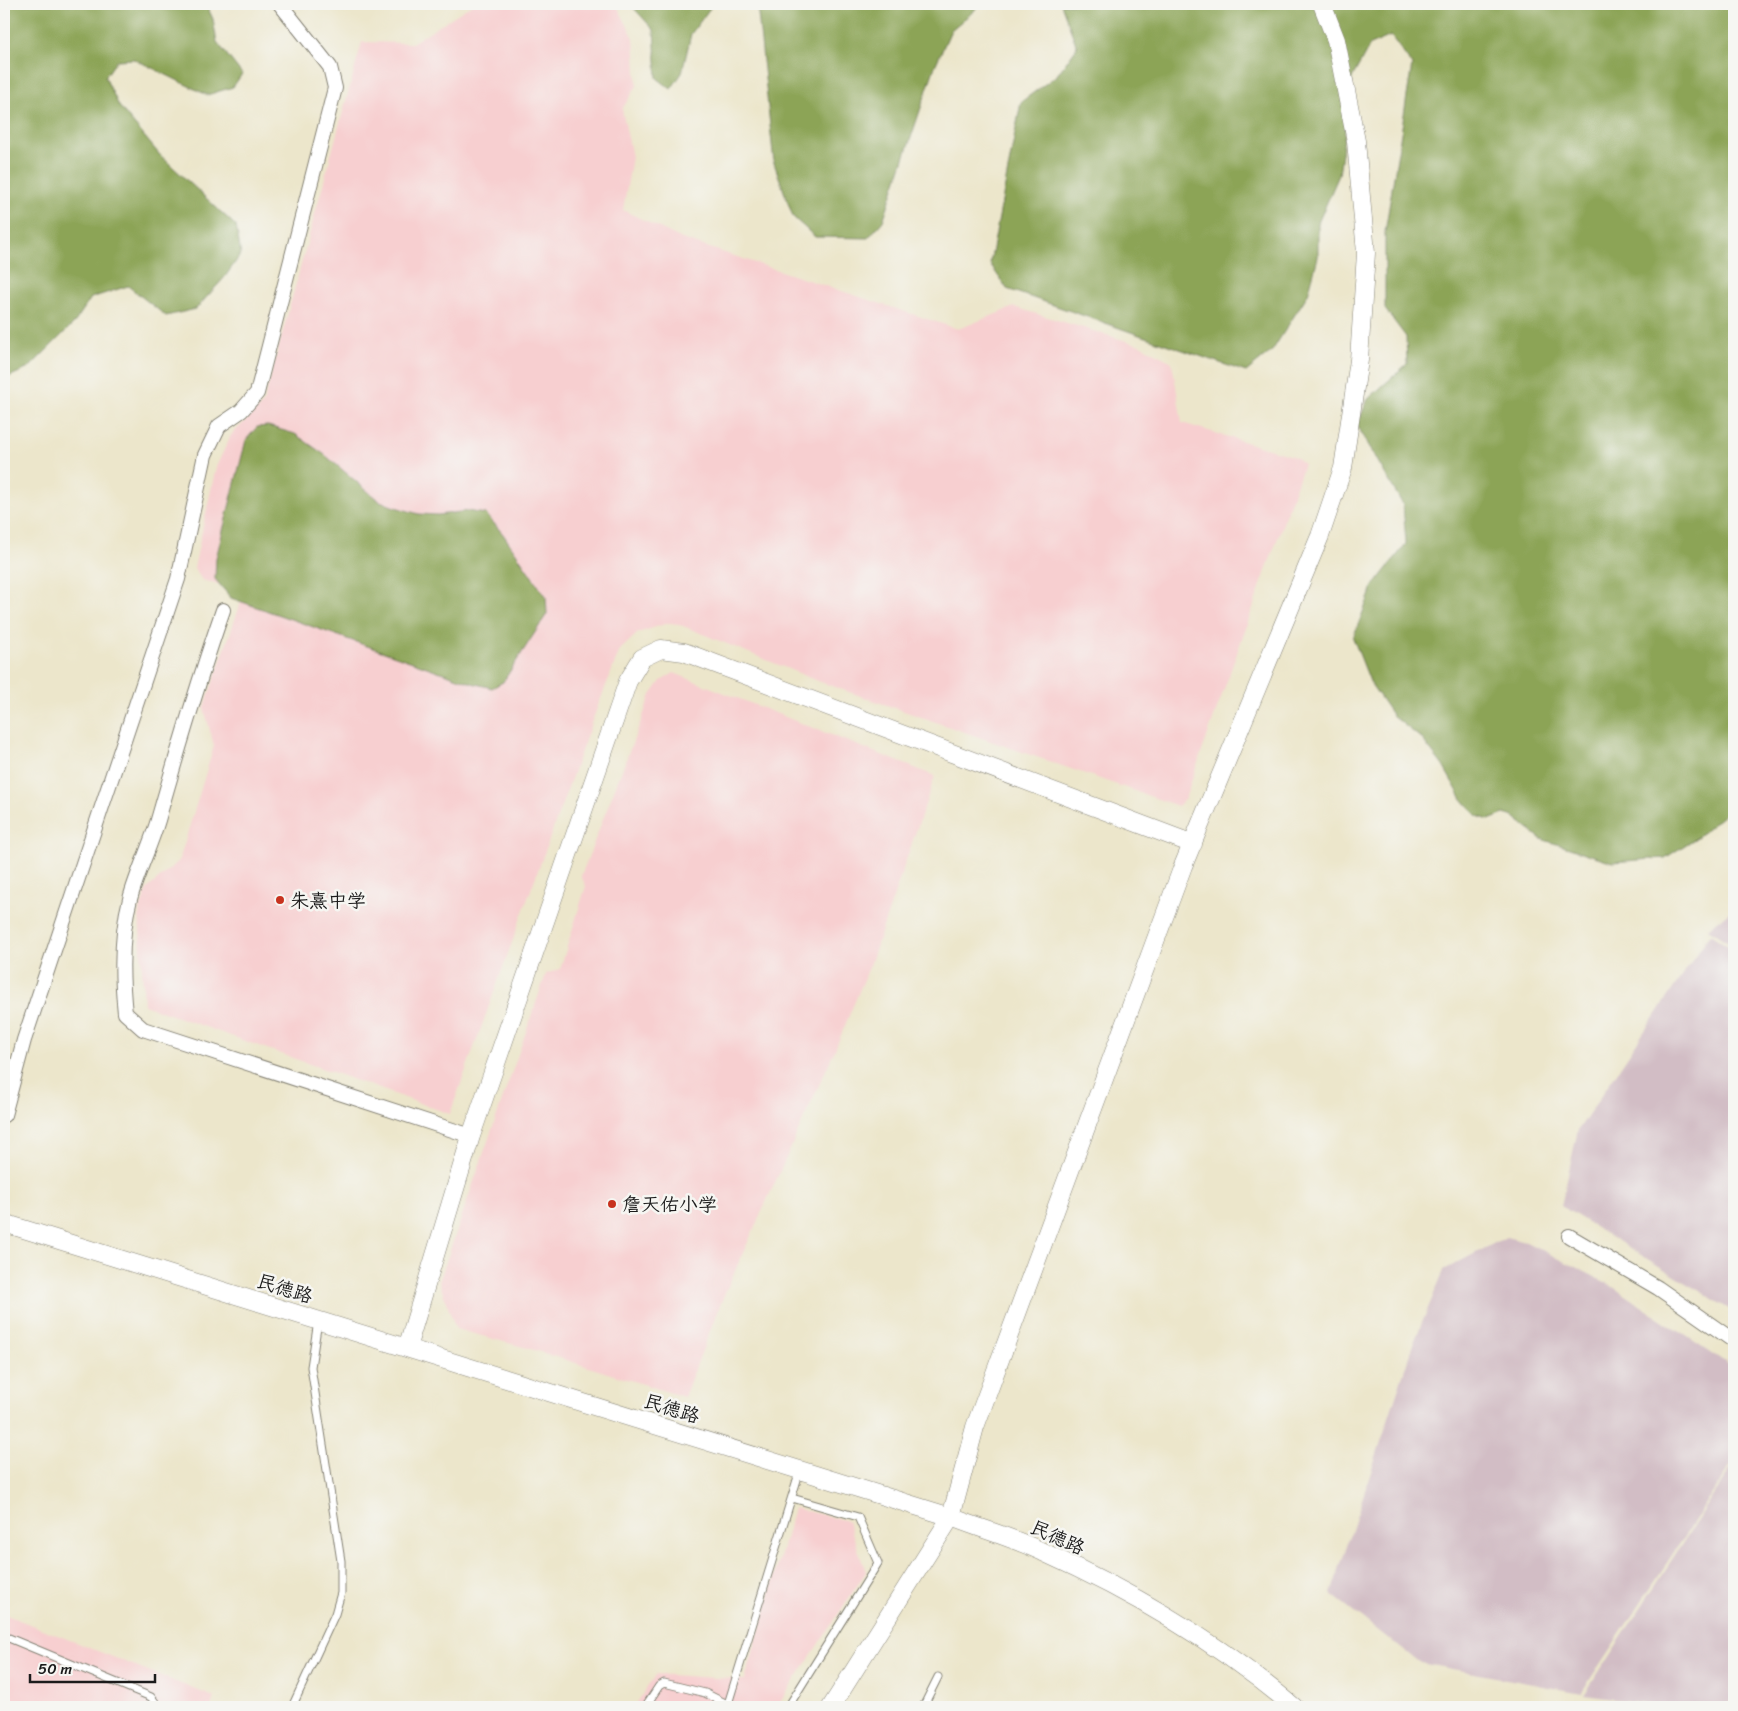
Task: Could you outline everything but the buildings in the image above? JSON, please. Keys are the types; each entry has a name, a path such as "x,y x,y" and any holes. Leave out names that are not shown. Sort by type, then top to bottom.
{"street":[{"path":"4,1115 24,1040 178,578 205,455 220,426 241,411 257,393 335,88 330,67 280,4"},
{"path":"831,1707 951,1517 975,1427 1193,844 1320,536 1343,468 1359,360 1366,252 1356,141 1336,40 1322,4"},
{"path":"223,610 192,700 148,852 130,898 123,929 122,988 125,1012 143,1029 470,1136"},
{"path":"407,1348 470,1136 628,681 642,658 660,649 684,652 1193,844"},
{"name":"民德路","path":"4,1223 951,1517 1042,1551 1120,1588 1199,1638 1294,1707"},
{"path":"1569,1236 1658,1288 1734,1341"}],"lane":[{"path":"292,1707 335,1614 340,1593 340,1560 311,1366 318,1320"},
{"path":"645,1707 664,1683 705,1693 730,1706 800,1470"},
{"path":"788,1707 878,1563 858,1517 792,1498"},
{"path":"4,1636 151,1697 159,1707"},
{"path":"923,1707 938,1677"}],"shaded area":[{"path":"473,4 616,4 634,38 637,86 622,109 632,157 623,210 682,239 958,329 1014,307 1140,345 1172,362 1182,423 1295,457 1304,464 1185,799 1178,806 823,683 683,626 668,623 638,633 620,650 592,721 450,1114 144,1005 139,913 147,889 179,861 214,746 204,708 245,591 202,580 194,568 216,467 231,435 263,404 362,42 412,43"},
{"path":"674,673 935,776 870,965 834,1052 724,1295 684,1397 531,1349 456,1329 439,1282 546,974 560,969 586,886 581,876 651,695 661,681"},
{"path":"1734,908 1734,946 1708,929"},
{"path":"1710,934 1734,950 1734,1312 1561,1206 1578,1130"},
{"path":"1506,1237 1526,1242 1607,1283 1734,1368 1734,1461 1581,1693 1420,1663 1331,1594 1412,1347 1444,1270"},
{"path":"1734,1464 1734,1697 1727,1707 1676,1707 1584,1695"},
{"path":"794,1508 848,1521 866,1572 777,1707 634,1707 656,1674 745,1680"},
{"path":"4,1614 214,1697 211,1707 4,1707"}],"green space":[{"path":"4,4 206,4 213,19 217,42 242,74 233,87 207,95 134,59 117,60 105,77 119,106 159,154 236,226 241,254 225,277 196,309 166,316 128,286 91,298 75,322 29,368 4,379"},
{"path":"630,4 713,4 691,34 682,73 671,89 657,78 654,30"},
{"path":"757,4 982,4 951,30 935,66 883,221 868,238 815,237 793,217 774,163"},
{"path":"1061,4 1734,4 1734,807 1696,838 1665,858 1613,862 1541,839 1514,817 1504,814 1489,820 1477,816 1462,799 1443,766 1422,739 1393,716 1371,684 1353,638 1373,586 1406,544 1403,505 1357,425 1368,399 1407,364 1406,337 1385,309 1385,232 1412,65 1391,36 1370,45 1352,78 1339,175 1318,223 1318,257 1308,294 1272,351 1246,372 1007,289 990,264 1021,102 1057,75 1077,47"},
{"path":"268,426 295,434 325,455 378,500 392,506 419,514 438,515 467,511 486,514 503,534 546,597 547,614 503,682 492,688 472,683 231,598 215,579 216,558 246,440 257,427"}],"place":[{"name":"朱熹中学","path":"280,900"},
{"name":"詹天佑小学","path":"612,1204"}]}
